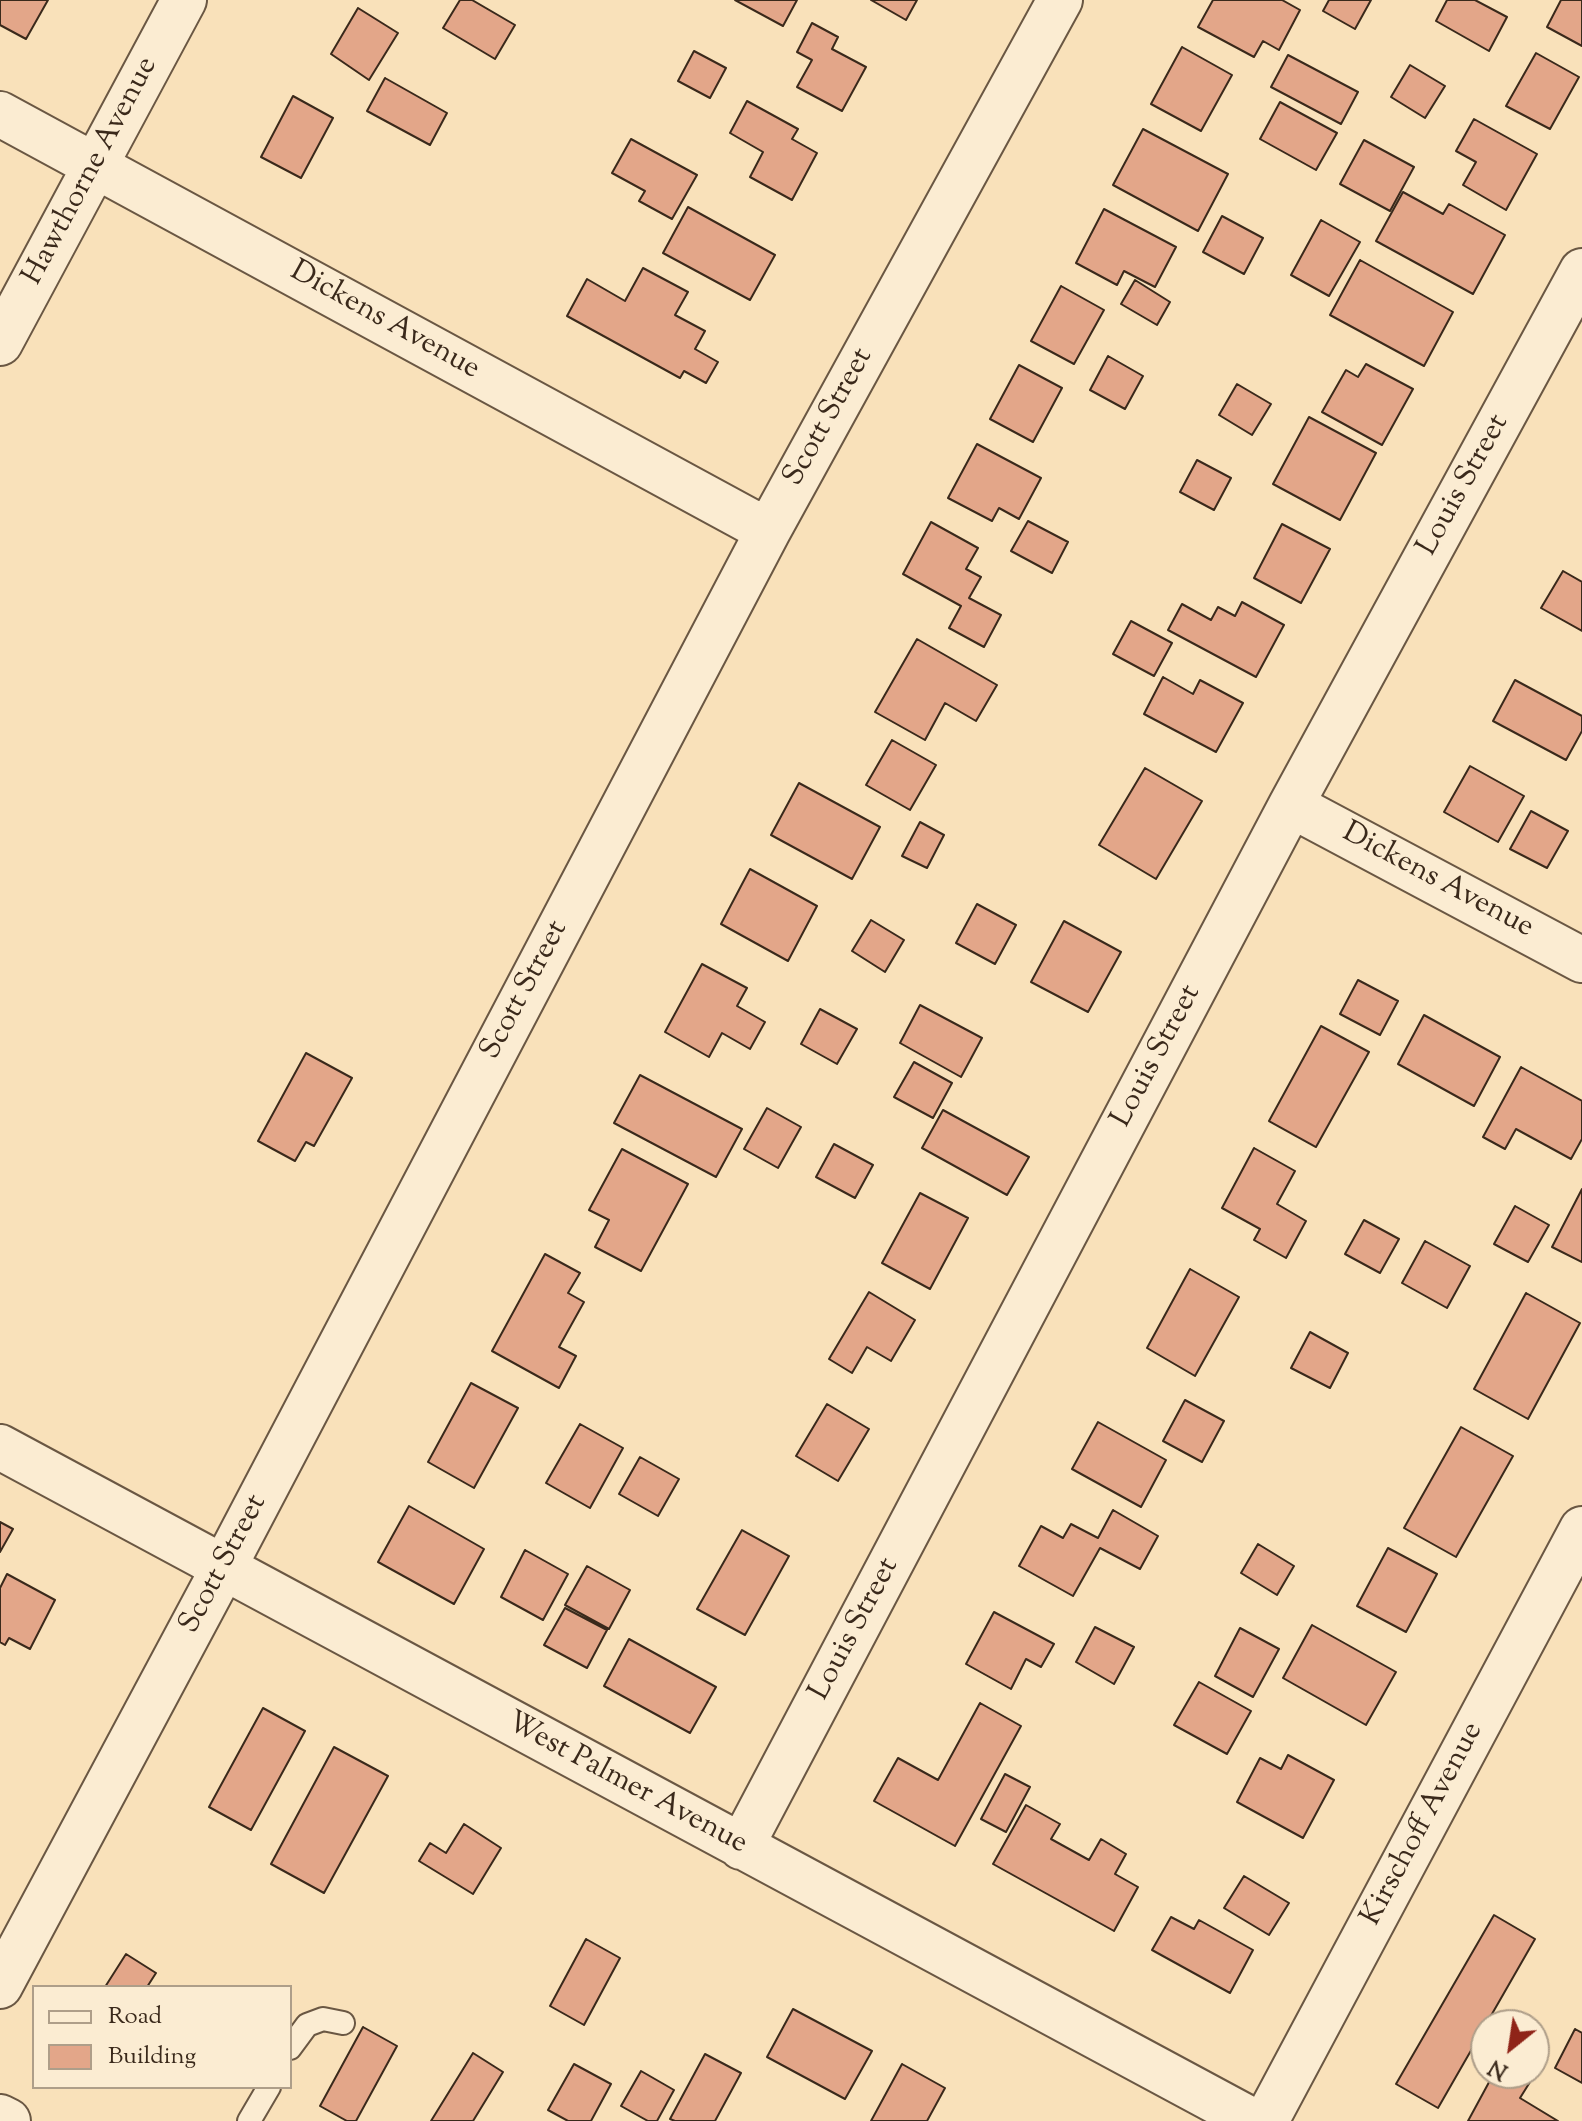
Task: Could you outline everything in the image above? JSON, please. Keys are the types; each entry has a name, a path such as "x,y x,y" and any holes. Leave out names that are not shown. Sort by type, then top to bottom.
{"street":[{"name":"Hawthorne Avenue","path":"0,343 184,0"},
{"name":"Scott Street","path":"0,1986 224,1567 768,531 1060,0"},
{"name":"Dickens Avenue","path":"0,114 768,531"},
{"name":"Louis Street","path":"741,1847 1291,805 1582,271"},
{"name":"Dickens Avenue","path":"1291,805 1582,960"},
{"name":"West Palmer Avenue","path":"0,1447 1253,2121"},
{"name":"Kirschoff Avenue","path":"1266,2121 1582,1529"},
{"path":"0,2117 8,2121"}],"lane":[{"path":"292,2045 307,2025 323,2019 343,2023"},
{"path":"249,2121 268,2089"}],"building":[{"path":"0,0 48,0 26,39 0,25"},
{"path":"460,0 472,0 515,25 495,59 443,28"},
{"path":"735,0 797,0 783,26"},
{"path":"871,0 917,0 906,20"},
{"path":"1213,0 1282,0 1300,10 1279,50 1263,41 1254,57 1198,27"},
{"path":"1329,0 1371,0 1355,29 1323,11"},
{"path":"1447,0 1475,0 1507,17 1489,51 1436,21"},
{"path":"1561,0 1582,0 1582,46 1547,27"},
{"path":"358,8 398,33 369,80 331,54"},
{"path":"812,23 838,37 832,49 866,67 842,111 797,87 812,60 797,52"},
{"path":"1182,47 1232,75 1201,131 1151,104"},
{"path":"694,51 726,68 710,98 678,81"},
{"path":"1536,53 1579,77 1550,129 1506,106"},
{"path":"1288,55 1358,92 1341,124 1271,87"},
{"path":"1410,65 1445,86 1425,118 1391,97"},
{"path":"385,78 447,113 430,145 367,111"},
{"path":"293,96 333,118 301,178 261,157"},
{"path":"747,101 798,129 792,139 817,153 792,200 750,177 763,152 730,133"},
{"path":"1280,102 1337,133 1316,170 1260,139"},
{"path":"1474,119 1537,154 1506,210 1463,185 1476,162 1456,151"},
{"path":"1143,129 1228,174 1198,231 1113,185"},
{"path":"631,139 697,175 672,219 639,201 645,191 612,173"},
{"path":"1364,140 1414,167 1390,211 1340,184"},
{"path":"1403,192 1443,214 1449,204 1505,235 1473,294 1376,241"},
{"path":"688,207 775,255 750,300 663,253"},
{"path":"1104,209 1176,247 1155,287 1124,271 1117,285 1076,263"},
{"path":"1222,216 1263,238 1244,274 1203,252"},
{"path":"1321,220 1360,242 1329,296 1291,275"},
{"path":"1360,260 1453,312 1424,366 1330,315"},
{"path":"643,268 688,292 675,315 705,331 695,349 718,362 706,383 684,371 680,378 567,316 587,279 625,301"},
{"path":"1135,280 1170,302 1157,325 1121,304"},
{"path":"1061,286 1104,310 1074,364 1031,341"},
{"path":"1108,356 1143,376 1125,409 1090,390"},
{"path":"1366,364 1413,389 1382,445 1322,412 1346,370 1358,377"},
{"path":"1019,365 1062,388 1033,442 990,419"},
{"path":"1237,384 1271,404 1252,435 1219,415"},
{"path":"1309,417 1376,453 1340,520 1273,484"},
{"path":"977,444 1041,478 1019,519 999,508 992,521 948,498"},
{"path":"1197,460 1231,478 1214,510 1180,492"},
{"path":"1028,521 1068,542 1052,573 1011,551"},
{"path":"931,522 978,548 966,569 981,577 969,598 1001,615 984,647 949,628 961,606 903,574"},
{"path":"1282,524 1330,549 1301,603 1254,578"},
{"path":"1563,571 1582,582 1582,631 1541,608"},
{"path":"1242,602 1284,625 1256,677 1168,630 1182,604 1211,620 1218,607 1235,616"},
{"path":"1131,621 1172,643 1154,676 1113,654"},
{"path":"917,639 997,685 976,721 945,703 925,740 875,712"},
{"path":"1163,677 1193,694 1200,680 1243,703 1216,752 1144,714"},
{"path":"1515,680 1582,716 1582,731 1566,760 1493,721"},
{"path":"892,740 936,765 910,810 866,785"},
{"path":"1470,766 1524,796 1498,842 1444,812"},
{"path":"1145,768 1202,801 1156,879 1099,845"},
{"path":"799,783 880,827 852,879 771,835"},
{"path":"1531,811 1568,831 1547,868 1510,849"},
{"path":"920,822 944,835 927,868 902,856"},
{"path":"750,869 817,906 788,961 721,924"},
{"path":"977,904 1016,925 995,964 956,943"},
{"path":"871,920 904,940 885,972 852,951"},
{"path":"1064,921 1121,952 1088,1012 1031,982"},
{"path":"702,964 747,988 737,1006 765,1022 750,1049 722,1033 709,1057 665,1032"},
{"path":"1358,980 1398,1001 1380,1035 1340,1014"},
{"path":"920,1005 982,1038 961,1077 900,1043"},
{"path":"820,1009 857,1029 837,1064 801,1044"},
{"path":"1424,1015 1500,1057 1474,1106 1398,1064"},
{"path":"1321,1026 1369,1052 1316,1147 1269,1121"},
{"path":"306,1053 352,1078 314,1146 306,1142 295,1161 258,1141"},
{"path":"914,1062 952,1083 933,1118 894,1097"},
{"path":"1521,1067 1582,1101 1582,1139 1571,1159 1516,1129 1505,1149 1483,1137"},
{"path":"640,1075 742,1129 716,1177 614,1123"},
{"path":"767,1108 801,1127 778,1168 744,1149"},
{"path":"943,1110 1029,1157 1007,1195 922,1148"},
{"path":"834,1144 873,1165 855,1198 816,1177"},
{"path":"1254,1148 1295,1171 1277,1204 1306,1221 1286,1258 1254,1240 1260,1229 1222,1208"},
{"path":"622,1149 688,1184 641,1271 595,1247 609,1220 589,1210"},
{"path":"1582,1189 1582,1262 1552,1247"},
{"path":"920,1193 968,1218 930,1289 882,1263"},
{"path":"1515,1206 1549,1225 1528,1262 1494,1244"},
{"path":"1364,1220 1399,1239 1380,1273 1345,1254"},
{"path":"1425,1241 1470,1266 1447,1308 1402,1283"},
{"path":"545,1254 580,1273 568,1293 584,1302 559,1347 576,1356 559,1388 492,1351"},
{"path":"1190,1269 1239,1297 1195,1376 1147,1348"},
{"path":"869,1292 915,1320 891,1361 867,1347 852,1373 829,1359"},
{"path":"1526,1293 1580,1323 1528,1419 1474,1389"},
{"path":"1310,1332 1348,1353 1330,1388 1291,1368"},
{"path":"471,1383 518,1408 474,1488 428,1462"},
{"path":"1185,1400 1224,1421 1202,1462 1163,1441"},
{"path":"827,1404 869,1429 838,1481 796,1456"},
{"path":"1098,1422 1166,1460 1141,1507 1072,1469"},
{"path":"580,1424 623,1448 590,1508 546,1483"},
{"path":"1461,1427 1513,1456 1456,1557 1404,1528"},
{"path":"640,1457 679,1479 658,1516 619,1494"},
{"path":"409,1506 484,1549 454,1604 378,1562"},
{"path":"1113,1510 1158,1536 1140,1569 1100,1548 1073,1596 1019,1566 1041,1526 1063,1538 1071,1524 1098,1538"},
{"path":"0,1522 13,1529 0,1552"},
{"path":"742,1530 789,1556 745,1635 697,1609"},
{"path":"1258,1544 1294,1566 1277,1595 1241,1573"},
{"path":"1388,1548 1437,1574 1406,1632 1357,1606"},
{"path":"525,1550 568,1574 543,1620 501,1597"},
{"path":"587,1566 630,1590 609,1629 565,1605"},
{"path":"7,1574 55,1600 30,1649 9,1638 5,1645 0,1642 0,1588"},
{"path":"565,1608 607,1630 587,1668 544,1645"},
{"path":"994,1612 1054,1644 1041,1667 1026,1659 1011,1689 966,1664"},
{"path":"1312,1625 1396,1672 1366,1725 1283,1678"},
{"path":"1095,1627 1134,1647 1114,1684 1076,1662"},
{"path":"1240,1628 1279,1649 1253,1697 1215,1676"},
{"path":"629,1639 716,1687 690,1733 604,1686"},
{"path":"1199,1682 1251,1711 1227,1754 1174,1725"},
{"path":"980,1703 1021,1726 955,1846 874,1801 898,1758 938,1780"},
{"path":"263,1708 305,1731 251,1830 209,1807"},
{"path":"334,1747 388,1776 324,1893 271,1864"},
{"path":"1288,1755 1334,1780 1303,1838 1237,1802 1260,1758 1281,1769"},
{"path":"1005,1774 1030,1787 1006,1832 981,1819"},
{"path":"1026,1805 1060,1824 1051,1839 1089,1860 1101,1839 1126,1854 1115,1874 1138,1887 1114,1931 993,1864"},
{"path":"464,1824 501,1848 473,1894 419,1861 430,1843 446,1853"},
{"path":"1244,1876 1289,1903 1269,1935 1224,1908"},
{"path":"1494,1915 1535,1939 1495,2009 1470,2009 1470,2052 1438,2108 1396,2084"},
{"path":"1171,1917 1194,1929 1199,1920 1253,1950 1230,1993 1152,1950"},
{"path":"586,1939 620,1958 584,2025 550,2006"},
{"path":"126,1954 156,1973 148,1985 106,1985"},
{"path":"793,2009 872,2051 845,2099 767,2057"},
{"path":"363,2027 397,2046 356,2121 347,2121 320,2106"},
{"path":"1575,2029 1582,2033 1582,2083 1555,2068"},
{"path":"473,2053 503,2072 473,2121 431,2121"},
{"path":"705,2054 741,2073 715,2121 670,2119"},
{"path":"574,2064 611,2084 591,2121 568,2121 548,2110"},
{"path":"902,2064 945,2088 927,2121 871,2121"},
{"path":"641,2071 674,2090 657,2121 648,2121 621,2106"},
{"path":"1485,2089 1526,2089 1520,2098 1558,2121 1468,2121"}]}
